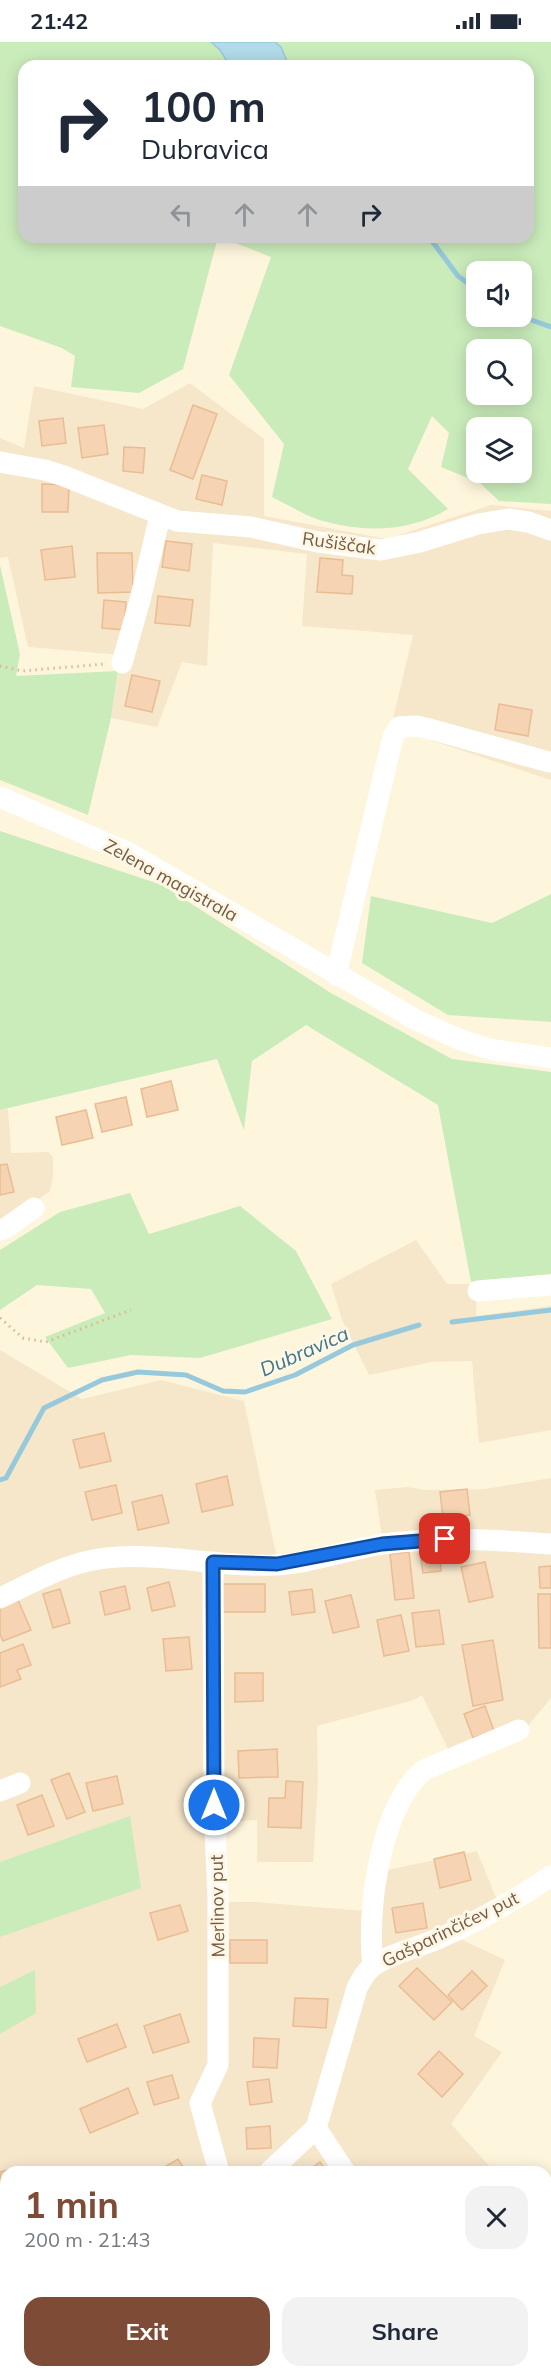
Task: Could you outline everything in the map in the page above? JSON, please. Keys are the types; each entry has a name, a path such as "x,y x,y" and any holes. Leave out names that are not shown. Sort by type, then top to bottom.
{"street":[{"name":"Rušiščak","path":"0,462 45,470 64,476 177,521 251,527 318,542 381,550 420,542 478,524 508,519 528,522 551,530"},
{"path":"122,663 160,516"},
{"path":"336,975 393,737 399,727 417,726 549,762"},
{"name":"Zelena magistrala","path":"0,797 131,854 416,1020 461,1040 489,1049 551,1058"},
{"path":"0,1230 34,1208"},
{"path":"478,1291 551,1285"},
{"path":"0,1598 58,1572 90,1561 138,1557 277,1564 417,1540 466,1539 551,1544"},
{"name":"Merlinov put","path":"213,1562 218,2065 200,2103 217,2166"},
{"path":"373,1966 370,1944 377,1872 385,1837 413,1779 424,1770 519,1730"},
{"path":"0,1791 20,1783"},
{"name":"Gašparinčićev put","path":"316,2128 357,1988 363,1976 373,1966 387,1958 442,1937 504,1907 551,1876"},
{"path":"275,2166 316,2128 341,2166"}],"path":[{"path":"0,666 22,671 96,665"},
{"path":"0,1318 23,1338 46,1342 131,1310"}],"shaded area":[{"path":"190,383 264,439 264,516 387,539 491,505 551,511 551,780 391,727 413,635 302,626 307,554 213,543 207,666 182,662 157,727 111,718 121,655 28,647 8,557 0,558 0,438 24,448 34,386 143,409"},
{"path":"8,1109 11,1153 48,1152 53,1157 53,1176 50,1191 8,1221 0,1224 0,1110"},
{"path":"416,1240 447,1284 477,1284 476,1316 551,1306 551,1430 479,1443 472,1361 432,1362 369,1375 342,1320 331,1284"},
{"path":"0,1350 82,1399 161,1380 244,1401 280,1573 414,1547 551,1553 551,1698 522,1733 451,1755 422,1695 414,1700 317,1726 318,1782 313,1862 257,1862 257,1820 210,1823 213,1902 256,1902 376,1912 383,1871 477,1851 499,1905 441,1930 505,1960 474,2036 502,2052 451,2124 490,2166 0,2166"},
{"path":"551,1478 551,1536 382,1537 375,1490 407,1487 426,1490 485,1489"}],"green space":[{"path":"0,42 211,42 226,60 18,60 18,243 216,243 183,369 139,393 71,387 75,356 62,348 0,326"},
{"path":"275,42 551,42 551,504 499,501 480,483 532,483 532,417 466,417 466,477 441,467 449,433 432,416 408,469 448,509 420,522 373,529 342,526 320,520 272,497 284,444 229,375 271,257 235,243 534,243 534,60 286,60 281,47"},
{"path":"0,565 20,654 16,676 118,671 111,718 88,815 0,780"},
{"path":"0,831 162,885 331,993 452,1059 551,1072 551,1274 471,1282 438,1105 306,1025 252,1061 244,1130 217,1059 0,1110"},
{"path":"551,894 551,1022 448,1015 362,963 371,896 492,923"},
{"path":"130,1193 149,1234 240,1206 296,1251 332,1319 200,1358 131,1355 68,1368 45,1337 105,1313 91,1289 37,1285 0,1310 0,1250 60,1212"},
{"path":"130,1816 141,1888 0,1937 0,1862"},
{"path":"35,1970 36,2013 0,2034 0,1987"}],"water":[{"path":"211,42 275,42 281,47 286,60 226,60"}],"building":[{"path":"193,405 217,414 193,479 170,470"},
{"path":"63,418 66,443 42,446 39,421"},
{"path":"104,425 108,454 82,458 78,428"},
{"path":"124,447 145,448 143,473 123,471"},
{"path":"202,475 227,481 222,505 196,499"},
{"path":"42,484 69,485 68,512 42,512"},
{"path":"166,541 192,544 189,571 162,567"},
{"path":"72,546 75,577 45,580 41,550"},
{"path":"97,553 132,553 133,592 98,593"},
{"path":"320,558 343,560 342,575 353,576 352,594 317,592"},
{"path":"158,596 193,600 190,626 155,623"},
{"path":"104,600 126,602 124,630 102,628"},
{"path":"132,675 160,681 152,712 125,706"},
{"path":"499,704 532,710 528,736 495,730"},
{"path":"171,1081 178,1110 147,1117 141,1089"},
{"path":"126,1097 132,1125 102,1132 95,1104"},
{"path":"86,1110 93,1138 62,1145 56,1117"},
{"path":"7,1164 14,1192 0,1195 0,1165"},
{"path":"104,1433 111,1461 80,1468 73,1440"},
{"path":"227,1476 233,1505 202,1512 196,1484"},
{"path":"116,1485 122,1513 92,1520 85,1492"},
{"path":"467,1489 470,1515 443,1518 440,1492"},
{"path":"162,1495 169,1523 138,1530 132,1502"},
{"path":"439,1550 441,1571 423,1573 420,1552"},
{"path":"409,1552 414,1598 395,1600 390,1554"},
{"path":"485,1562 493,1597 469,1602 461,1567"},
{"path":"551,1566 551,1588 540,1588 539,1567"},
{"path":"169,1582 175,1606 152,1611 147,1588"},
{"path":"222,1584 265,1584 265,1612 222,1612"},
{"path":"125,1586 130,1609 105,1615 100,1592"},
{"path":"60,1589 70,1623 53,1628 43,1594"},
{"path":"312,1589 315,1612 292,1615 289,1592"},
{"path":"538,1594 551,1594 551,1648 539,1648"},
{"path":"351,1595 359,1627 333,1633 325,1601"},
{"path":"18,1600 31,1630 3,1641 0,1634 0,1608"},
{"path":"439,1610 444,1644 416,1647 412,1613"},
{"path":"401,1615 409,1651 384,1656 377,1620"},
{"path":"189,1637 192,1669 166,1671 163,1639"},
{"path":"493,1640 503,1700 473,1706 462,1645"},
{"path":"23,1644 31,1665 17,1670 21,1679 0,1687 0,1653"},
{"path":"235,1673 263,1673 263,1701 235,1702"},
{"path":"485,1706 494,1731 473,1738 464,1714"},
{"path":"277,1749 278,1777 239,1778 238,1751"},
{"path":"69,1773 85,1812 67,1819 51,1780"},
{"path":"117,1776 123,1804 93,1811 86,1783"},
{"path":"286,1781 303,1782 301,1828 268,1827 269,1798 285,1798"},
{"path":"42,1795 54,1826 28,1835 17,1805"},
{"path":"464,1852 471,1880 440,1888 434,1859"},
{"path":"423,1903 427,1928 396,1933 392,1908"},
{"path":"180,1905 188,1931 158,1940 150,1913"},
{"path":"230,1940 267,1940 267,1963 230,1963"},
{"path":"417,1968 452,2002 434,2020 399,1986"},
{"path":"472,1971 487,1986 462,2010 448,1995"},
{"path":"295,1998 328,1999 326,2028 293,2026"},
{"path":"180,2014 189,2042 153,2053 144,2026"},
{"path":"117,2024 126,2047 87,2062 78,2039"},
{"path":"254,2038 279,2039 277,2068 253,2067"},
{"path":"439,2051 463,2074 442,2097 418,2074"},
{"path":"172,2075 179,2098 154,2105 147,2082"},
{"path":"269,2079 272,2102 250,2105 247,2082"},
{"path":"128,2088 138,2113 90,2133 80,2109"},
{"path":"270,2126 271,2148 247,2149 246,2128"},
{"path":"178,2159 182,2166 166,2166"}],"waterway":[{"path":"433,243 458,276 466,282"},
{"path":"532,320 551,327"},
{"name":"Dubravica","path":"452,1322 551,1310"},
{"name":"Dubravica","path":"0,1480 6,1478 44,1408 102,1380 138,1372 186,1375 223,1391 245,1392 295,1375 353,1345 419,1325"}],"route":[{"path":"214,1805 213,1562 277,1564 382,1544 445,1539"}]}
